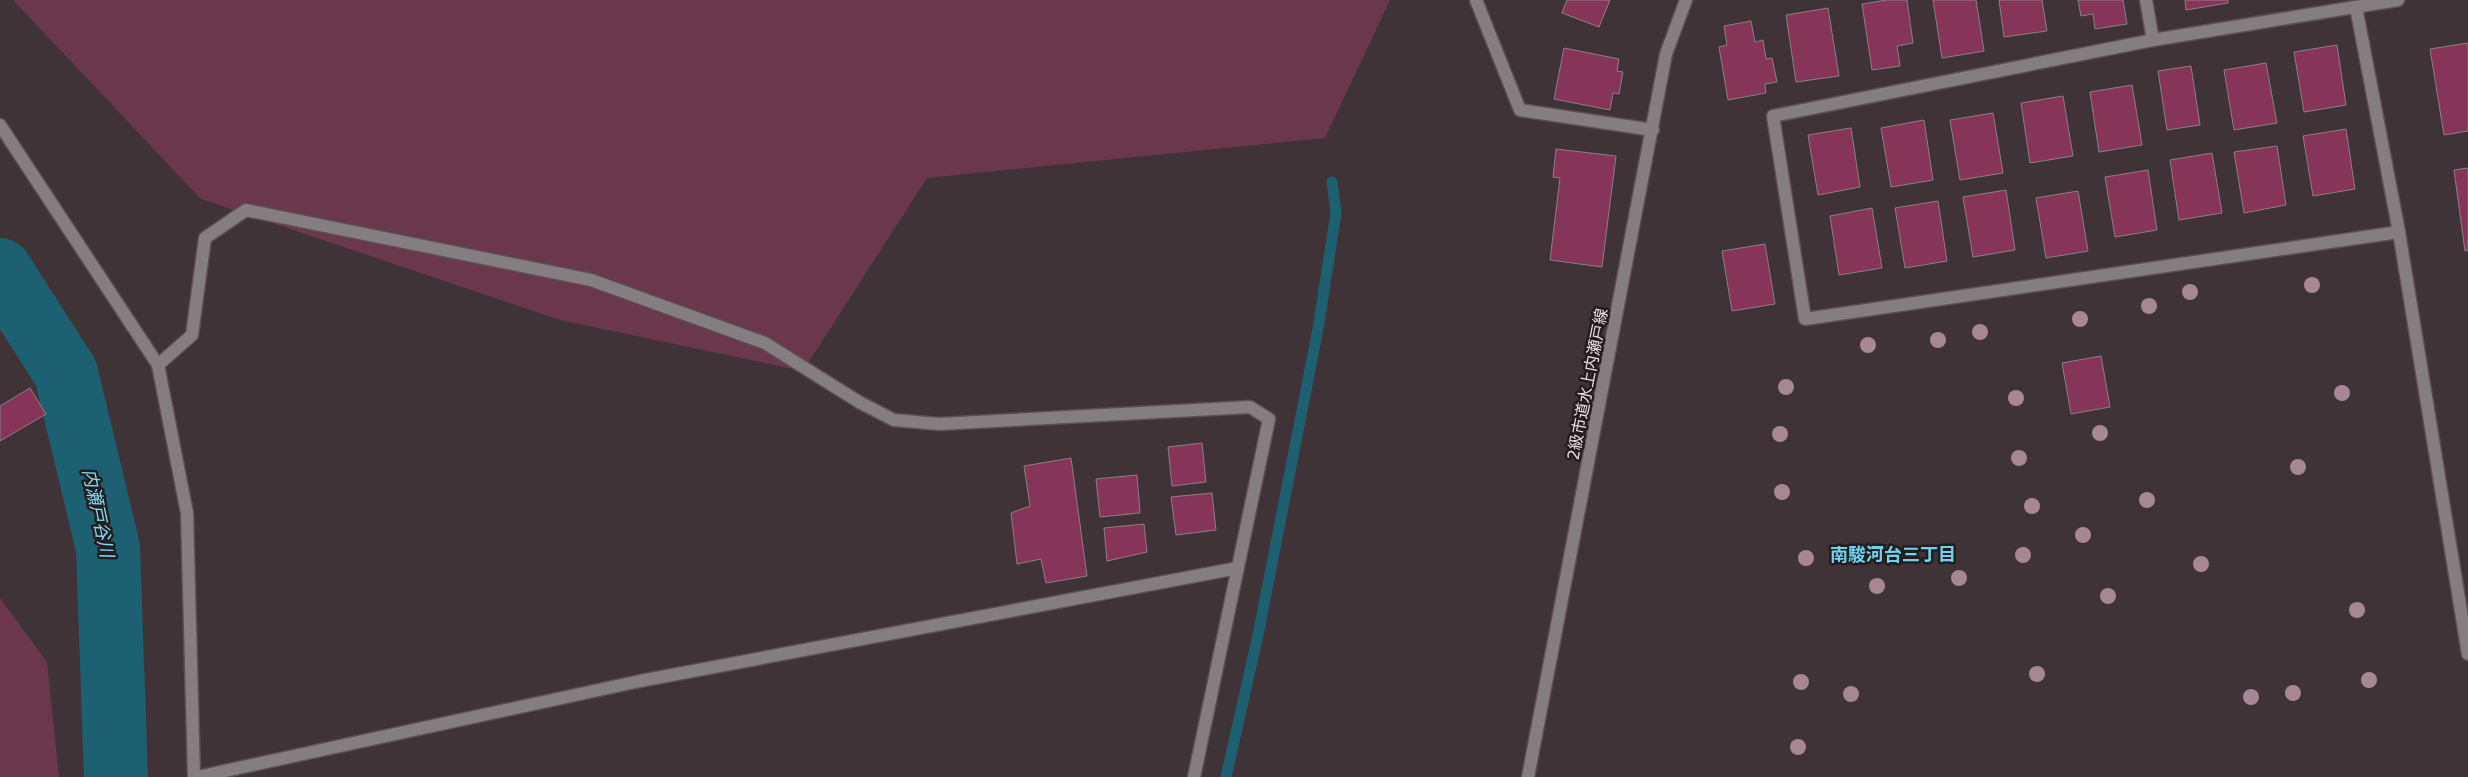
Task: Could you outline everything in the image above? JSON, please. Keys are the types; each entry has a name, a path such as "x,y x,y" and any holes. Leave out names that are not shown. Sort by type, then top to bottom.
{"street":[{"path":"1476,0 1520,110 1653,130"},
{"name":"2級市道水上内瀬戸線","path":"1528,777 1666,54 1686,0"},
{"path":"2146,0 2153,40"},
{"path":"2398,0 2153,40 1774,116 1805,320 2399,232"},
{"path":"2356,7 2399,232 2466,627 2468,654"},
{"path":"0,125 158,365 187,513 195,777 640,681 1238,568"},
{"path":"158,365 192,335 205,238 246,210 591,280 765,343 859,402 894,420 939,424 1250,407 1269,418 1194,777"}],"shaded area":[{"path":"13,0 1390,0 1325,138 927,178 803,371 560,320 201,199"},
{"path":"0,598 47,662 59,777 0,777"}],"building":[{"path":"1567,0 1610,0 1599,27 1562,13"},
{"path":"1887,0 1907,0 1913,43 1897,46 1900,66 1872,70 1862,4"},
{"path":"1933,0 1976,0 1984,51 1942,58"},
{"path":"1999,0 2042,0 2047,31 2004,37"},
{"path":"2078,0 2123,0 2127,24 2095,29 2093,14 2081,16"},
{"path":"2185,0 2228,0 2228,3 2186,10"},
{"path":"1828,8 1839,76 1796,82 1786,15"},
{"path":"1751,21 1755,42 1763,40 1766,59 1772,58 1777,82 1765,84 1766,93 1728,100 1719,47 1727,45 1724,26"},
{"path":"2468,43 2468,131 2444,135 2430,49"},
{"path":"2337,45 2346,105 2304,112 2294,52"},
{"path":"1564,48 1619,59 1617,71 1623,72 1619,94 1613,93 1610,110 1554,99"},
{"path":"2266,63 2277,123 2234,130 2224,70"},
{"path":"2191,66 2200,125 2167,130 2158,71"},
{"path":"2132,85 2142,145 2099,152 2090,92"},
{"path":"2063,96 2073,156 2030,163 2021,103"},
{"path":"1993,113 2003,173 1960,180 1950,120"},
{"path":"1924,120 1933,180 1891,187 1881,128"},
{"path":"1851,128 1860,187 1818,195 1808,135"},
{"path":"2346,129 2355,189 2313,196 2303,136"},
{"path":"2277,146 2286,205 2244,213 2234,152"},
{"path":"1556,149 1616,156 1602,267 1550,260 1560,178 1553,177"},
{"path":"2212,153 2222,213 2179,220 2170,160"},
{"path":"2468,168 2468,250 2465,251 2454,170"},
{"path":"2148,170 2157,230 2115,237 2105,177"},
{"path":"2006,190 2015,250 1973,257 1963,197"},
{"path":"2078,191 2088,251 2046,258 2036,198"},
{"path":"1938,201 1947,261 1905,268 1895,208"},
{"path":"1872,208 1882,268 1839,275 1830,216"},
{"path":"1765,244 1775,304 1732,311 1722,251"},
{"path":"2101,356 2110,407 2071,414 2062,363"},
{"path":"30,388 46,414 0,441 0,406"},
{"path":"1202,443 1206,482 1172,486 1168,447"},
{"path":"1071,458 1087,576 1046,583 1041,559 1017,564 1011,513 1030,506 1024,466"},
{"path":"1137,475 1140,513 1100,517 1096,479"},
{"path":"1212,493 1216,530 1176,535 1171,497"},
{"path":"1144,524 1147,552 1107,561 1104,528"}],"waterway":[{"path":"1226,777 1258,635 1318,329 1336,213 1332,182"},
{"name":"内瀬戸谷川","path":"0,270 66,373 108,548 116,777"}],"district":[{"name":"南駿河台三丁目","path":"1893,555"}]}
